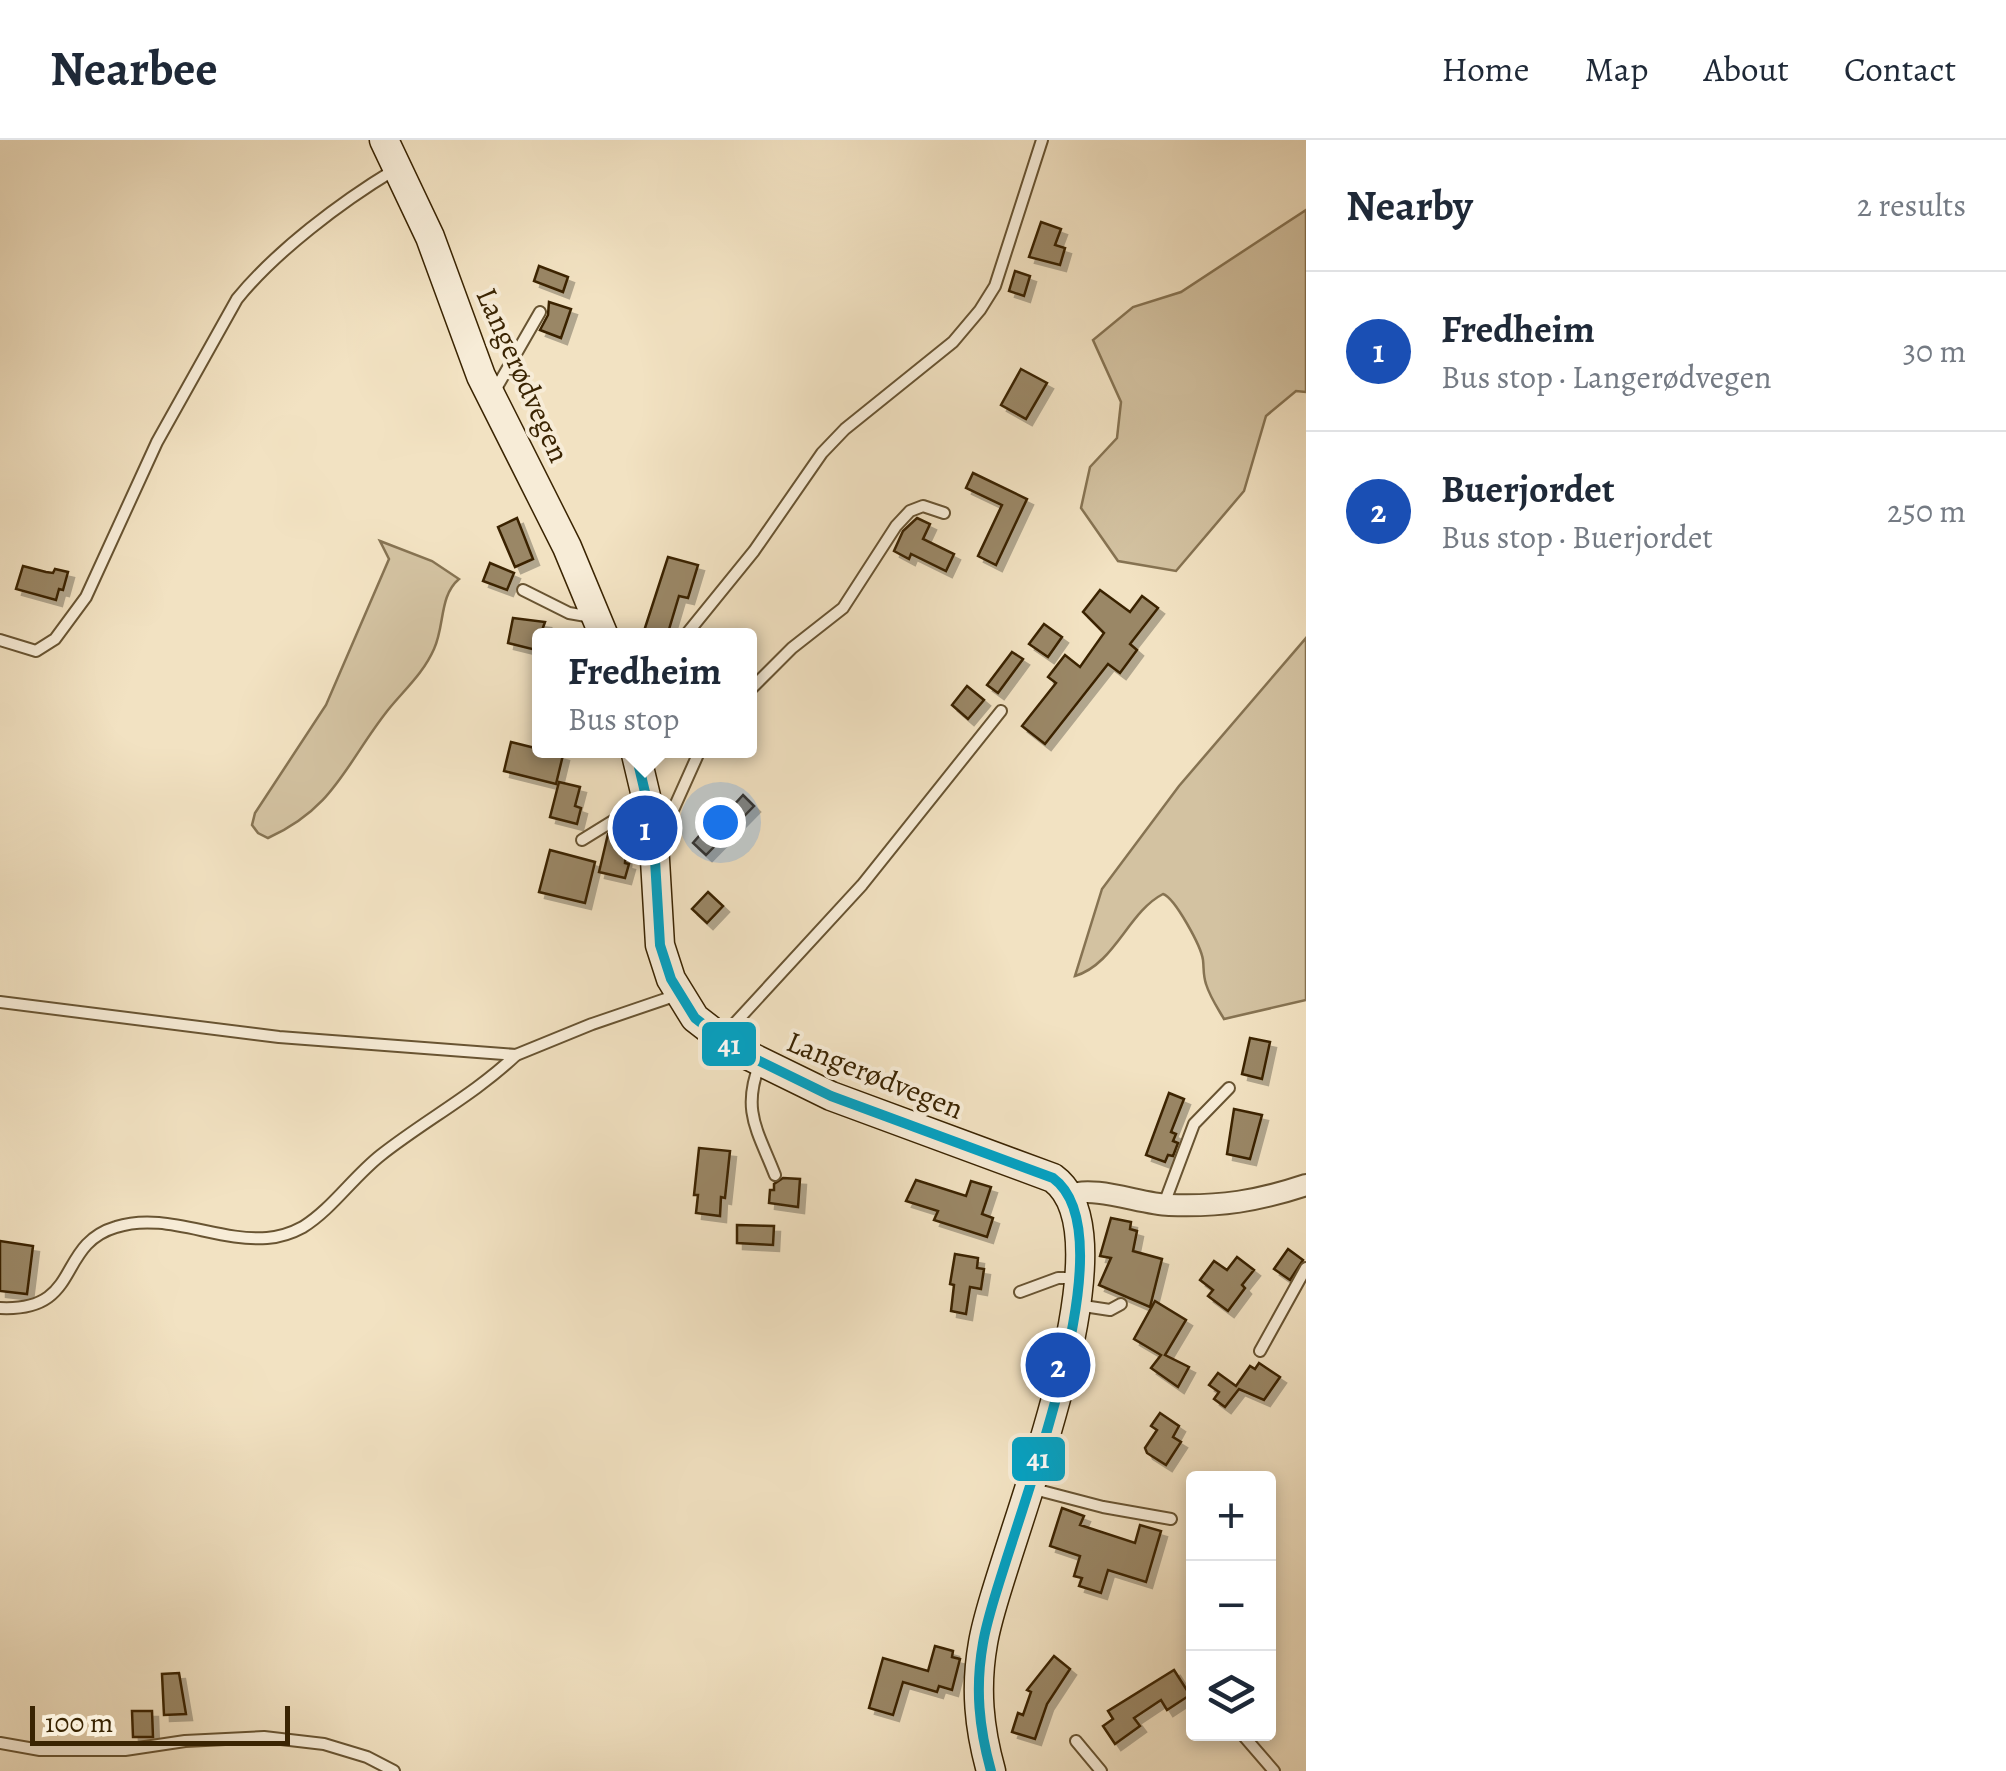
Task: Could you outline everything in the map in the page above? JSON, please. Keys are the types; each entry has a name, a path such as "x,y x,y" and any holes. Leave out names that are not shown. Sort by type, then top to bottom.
{"main road":[{"name":"Langerødvegen","path":"384,140 442,265 490,396 567,547 600,626"},
{"name":"Langerødvegen","path":"636,758 653,826 660,946 678,995 695,1018 720,1040 760,1062 856,1107 1053,1178 1070,1195"},
{"path":"991,1771 979,1720 978,1675 988,1621 1063,1377 1077,1292 1077,1216 1070,1195"}],"street":[{"name":"Langerødvegen","path":"1070,1195 1086,1192 1164,1205 1231,1205 1306,1184"}],"lane":[{"path":"691,628 754,551 822,453 845,428 953,342 980,310 995,286 1042,140"},
{"path":"0,640 36,651 55,639 86,596 157,442 237,299 250,282 326,217 399,167"},
{"path":"490,396 540,312"},
{"path":"757,683 792,648 843,608 910,511 923,506 944,513"},
{"path":"523,590 600,626"},
{"path":"720,1040 862,885 1001,711"},
{"path":"653,826 674,808 696,758"},
{"path":"582,840 616,820 646,794"},
{"path":"0,1308 42,1304 56,1292 89,1242 116,1226 160,1224 257,1238 293,1232 318,1215 381,1155 516,1055 678,995"},
{"path":"0,1002 279,1037 516,1055"},
{"path":"760,1062 750,1092 752,1116 775,1175"},
{"path":"1164,1205 1194,1124 1229,1088"},
{"path":"1260,1351 1306,1268"},
{"path":"1020,1292 1058,1278 1110,1310 1121,1304"},
{"path":"1028,1488 1103,1508 1171,1519"},
{"path":"0,1743 40,1750 125,1750 184,1741 264,1737 324,1744 367,1756 394,1771"},
{"path":"1076,1740 1102,1771"},
{"path":"1248,1741 1274,1771"}],"shaded area":[{"path":"1306,210 1306,392 1296,391 1266,416 1244,491 1176,571 1118,561 1081,508 1090,467 1117,438 1121,402 1093,340 1133,307 1181,292"},
{"path":"380,541 432,561 459,579 445,602 434,649 324,798 291,826 268,838 252,825 255,813 326,705 389,559"},
{"path":"1306,638 1306,1000 1224,1019 1208,989 1193,934 1163,894 1140,913 1101,961 1075,976 1102,889 1179,786"}],"building":[{"path":"1041,222 1061,229 1055,245 1065,248 1060,265 1029,257"},
{"path":"539,266 568,277 563,292 534,281"},
{"path":"1015,271 1030,276 1024,296 1009,291"},
{"path":"549,302 571,309 561,338 540,330 548,315"},
{"path":"1021,369 1047,383 1026,419 1001,405"},
{"path":"973,473 1027,499 996,565 978,556 1002,505 966,488"},
{"path":"517,518 533,559 515,567 498,527"},
{"path":"917,518 930,524 923,539 954,554 946,571 911,554 909,559 894,551 903,531"},
{"path":"668,557 698,565 688,598 679,596 669,628 645,628"},
{"path":"490,563 514,573 507,590 483,581"},
{"path":"23,566 68,572 56,600 16,589"},
{"path":"1100,590 1130,612 1142,596 1158,608 1130,644 1137,650 1120,673 1108,664 1045,744 1022,726 1056,683 1048,677 1065,655 1080,667 1104,633 1083,612"},
{"path":"513,618 545,622 543,628 532,628 532,649 508,643"},
{"path":"1044,624 1062,637 1048,657 1029,644"},
{"path":"1012,652 1023,659 998,693 987,685"},
{"path":"967,686 984,700 968,719 952,705"},
{"path":"511,742 532,747 532,758 562,758 556,784 504,771"},
{"path":"559,782 580,787 575,806 581,808 577,824 550,817"},
{"path":"743,795 754,806 706,855 693,843 718,814 722,818"},
{"path":"608,834 627,835 625,863 629,864 625,878 599,872"},
{"path":"550,850 595,862 585,903 539,892"},
{"path":"708,892 723,906 707,923 692,909"},
{"path":"1250,1038 1270,1042 1262,1079 1242,1074"},
{"path":"1169,1093 1184,1099 1171,1132 1176,1134 1173,1141 1178,1143 1173,1156 1168,1155 1165,1162 1146,1155"},
{"path":"1234,1109 1262,1115 1250,1159 1227,1154"},
{"path":"699,1148 730,1151 720,1216 696,1213"},
{"path":"783,1178 800,1179 798,1207 769,1203 770,1190"},
{"path":"916,1180 966,1196 971,1181 991,1187 982,1214 993,1218 987,1237 934,1220 938,1211 906,1201"},
{"path":"1111,1218 1131,1222 1130,1229 1137,1231 1133,1251 1162,1259 1150,1307 1099,1285 1111,1258 1100,1256"},
{"path":"737,1225 774,1226 773,1245 737,1243"},
{"path":"0,1241 33,1246 27,1294 0,1291"},
{"path":"1288,1249 1303,1260 1290,1280 1274,1269"},
{"path":"955,1254 978,1258 977,1268 984,1269 981,1289 970,1287 966,1314 951,1311"},
{"path":"1237,1257 1254,1270 1228,1311 1208,1296 1213,1290 1200,1280 1214,1261 1227,1270"},
{"path":"1155,1301 1186,1320 1165,1355 1189,1367 1178,1387 1151,1368 1161,1355 1134,1339"},
{"path":"1259,1363 1280,1377 1264,1400 1239,1389 1225,1407 1214,1399 1219,1392 1209,1385 1218,1373 1236,1386 1250,1366 1255,1369"},
{"path":"1160,1413 1179,1426 1173,1437 1181,1442 1166,1465 1145,1448 1157,1430 1151,1426"},
{"path":"1062,1508 1084,1516 1080,1525 1135,1543 1140,1525 1161,1531 1146,1582 1108,1570 1101,1593 1079,1586 1082,1578 1074,1576 1080,1556 1050,1546"},
{"path":"935,1646 953,1651 952,1657 960,1659 952,1690 939,1686 937,1692 903,1682 893,1715 869,1708 883,1658 928,1671"},
{"path":"1054,1656 1070,1669 1047,1704 1035,1739 1012,1732 1018,1713 1023,1715 1031,1692 1027,1690"},
{"path":"1174,1670 1186,1689 1186,1698 1167,1710 1161,1700 1134,1718 1140,1726 1115,1744 1103,1726 1113,1719 1108,1711"},
{"path":"179,1673 186,1714 164,1715 162,1674"},
{"path":"132,1711 152,1711 153,1737 133,1737"}],"transit line":[{"name":"41","path":"637,758 653,826 660,945 671,979 695,1018 735,1049 831,1096 1053,1178 1075,1212 1080,1264 1072,1329 1055,1400 983,1643 980,1708 991,1771"}],"place":[{"name":"Fredheim","path":"645,828"},
{"name":"Buerjordet","path":"1058,1365"}]}
